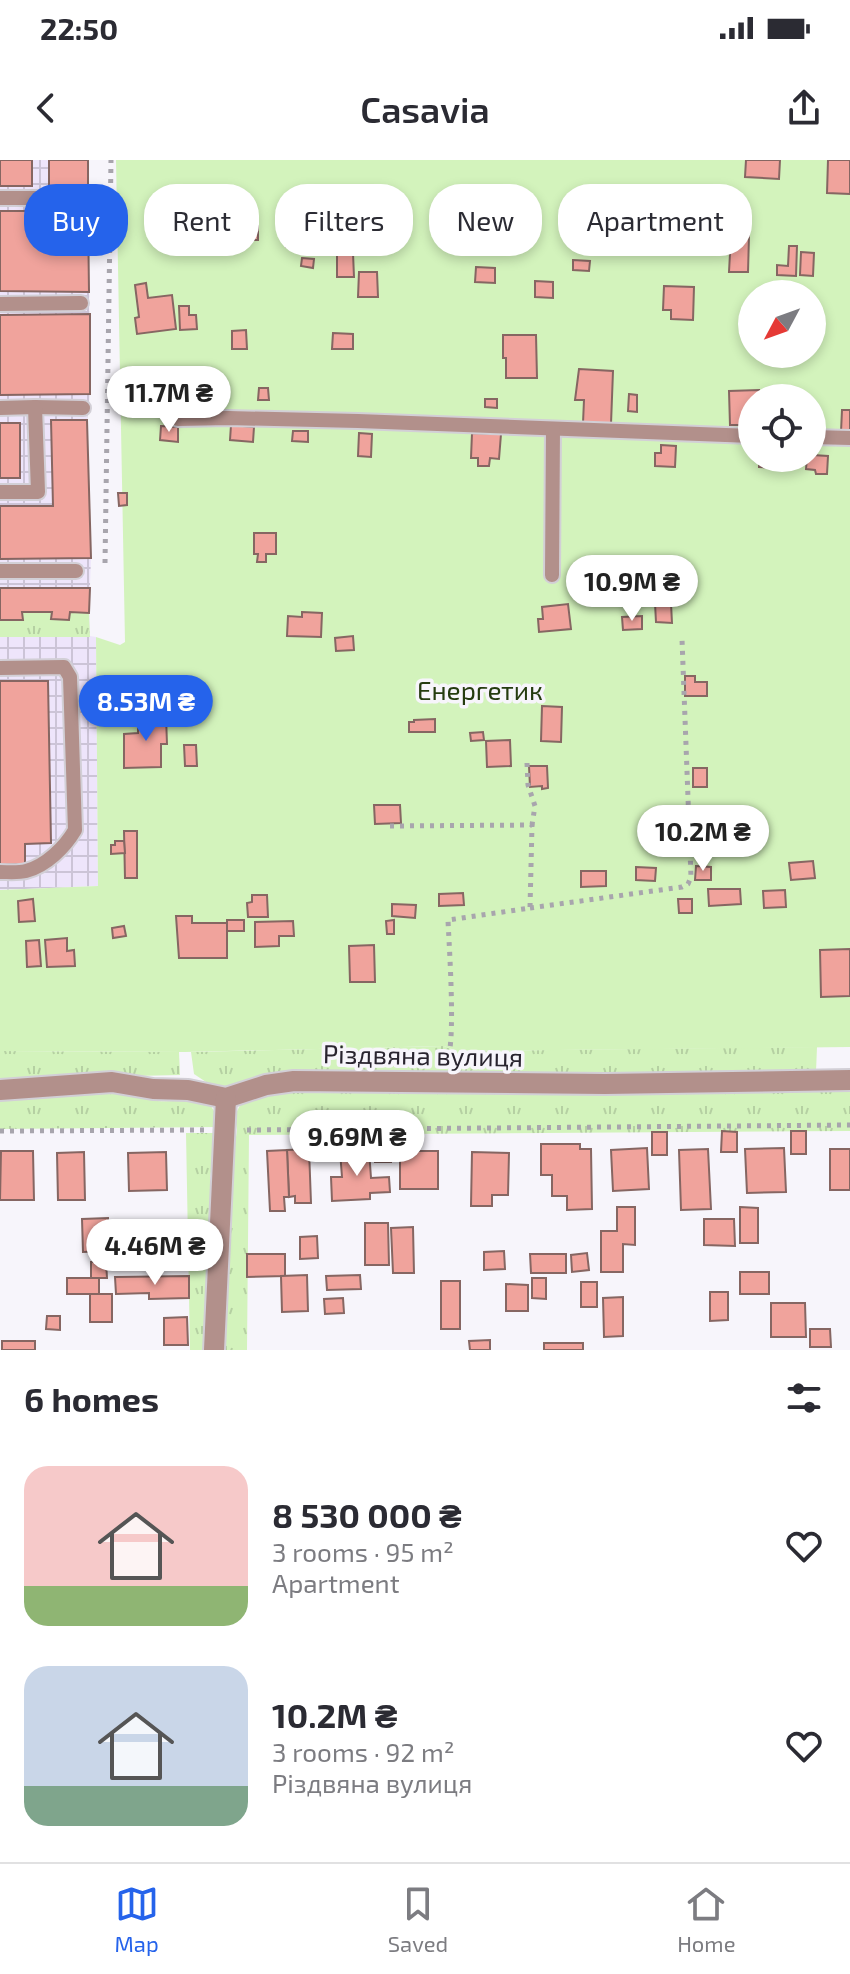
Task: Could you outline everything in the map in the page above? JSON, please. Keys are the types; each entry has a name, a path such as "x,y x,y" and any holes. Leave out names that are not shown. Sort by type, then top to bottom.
{"street":[{"name":"Різдвяна вулиця","path":"0,1090 112,1082 153,1089 188,1090 226,1098 266,1085 294,1081 605,1084 850,1080"},
{"path":"214,1350 226,1098"}],"lane":[{"path":"0,198 24,198"},
{"path":"0,304 81,303"},
{"path":"0,492 38,492 35,407"},
{"path":"0,408 83,408"},
{"path":"178,419 358,421 738,436"},
{"path":"552,575 553,429"},
{"path":"826,437 850,438"},
{"path":"0,571 76,571"},
{"path":"0,668 64,667 70,677 75,830 67,844 37,867 22,872 0,872"}],"path":[{"path":"105,563 111,160"},
{"path":"427,1082 450,1054 448,920 688,884 691,877 682,639"},
{"path":"527,763 528,785 535,806 530,908"},
{"path":"390,826 532,825"},
{"path":"0,1131 850,1125"}],"shaded area":[{"path":"0,160 88,160 88,184 24,184 24,256 89,256 89,613 90,636 96,637 98,886 0,890"}],"green space":[{"name":"Енергетик","path":"116,160 850,160 850,1047 457,1051 444,1046 185,1052 0,1051 0,890 98,886 96,637 120,645 125,642 118,256 128,256 128,184 116,184"},
{"path":"22,612 52,612 51,619 69,620 70,612 89,613 90,637 0,637 0,620 22,620"},
{"path":"444,1046 457,1051 817,1047 816,1072 220,1087 194,1074 191,1052"},
{"path":"0,1051 179,1052 180,1075 0,1079"},
{"path":"850,1090 850,1131 249,1135 247,1350 220,1350 230,1179 237,1130 235,1116 246,1099 274,1091"},
{"path":"113,1091 158,1101 204,1102 211,1106 218,1127 0,1129 0,1097"},
{"path":"186,1133 218,1133 210,1177 207,1350 190,1350"}],"building":[{"path":"0,160 32,160 32,184 0,186"},
{"path":"49,160 88,160 88,184 49,184"},
{"path":"746,160 780,160 779,179 745,177"},
{"path":"828,160 850,160 850,194 827,193"},
{"path":"0,211 24,211 24,256 89,256 89,292 0,291"},
{"path":"789,246 797,246 796,276 777,275 777,265 788,266"},
{"path":"801,252 814,253 813,276 800,275"},
{"path":"337,256 353,256 354,277 337,277"},
{"path":"730,256 748,256 748,272 729,272"},
{"path":"302,258 314,259 313,268 301,266"},
{"path":"573,260 590,261 589,271 573,270"},
{"path":"476,267 495,268 495,283 475,282"},
{"path":"359,272 377,272 378,297 358,297"},
{"path":"535,281 553,282 553,298 535,297"},
{"path":"146,283 148,298 172,295 176,329 137,334 135,318 139,317 135,285"},
{"path":"664,286 694,287 693,320 671,319 671,310 663,310"},
{"path":"179,306 189,306 189,315 196,315 197,329 180,330"},
{"path":"90,314 90,394 0,395 0,315"},
{"path":"246,330 247,349 232,349 232,331"},
{"path":"333,333 353,334 353,349 332,349"},
{"path":"503,335 536,335 537,378 506,378"},
{"path":"579,369 613,371 611,424 583,423 584,400 575,400"},
{"path":"259,388 268,388 269,400 258,400"},
{"path":"729,391 738,391 738,425 730,425"},
{"path":"629,394 637,395 637,412 628,411"},
{"path":"485,399 497,399 497,408 485,407"},
{"path":"842,410 850,410 850,432 841,432"},
{"path":"51,420 87,420 91,558 0,559 0,506 53,506"},
{"path":"0,423 20,423 20,478 0,478"},
{"path":"231,425 254,427 253,442 230,440"},
{"path":"161,426 178,427 178,442 160,440"},
{"path":"293,431 308,431 308,442 292,441"},
{"path":"359,433 372,434 371,457 358,456"},
{"path":"472,433 501,434 499,459 490,458 489,466 478,466 478,458 471,458"},
{"path":"661,445 676,446 675,467 655,466 655,453 661,453"},
{"path":"828,456 827,474 816,474 826,472"},
{"path":"118,493 127,493 127,505 119,506"},
{"path":"254,533 276,533 276,554 266,554 266,562 257,562"},
{"path":"0,588 90,588 89,613 70,612 69,620 51,619 52,612 22,612 23,620 0,620"},
{"path":"655,603 671,603 672,623 656,622"},
{"path":"568,604 571,629 539,632 538,619 543,619 542,607"},
{"path":"302,612 322,613 321,637 287,636 288,616 302,617"},
{"path":"642,616 642,629 623,630 622,617"},
{"path":"353,636 354,650 336,651 335,638"},
{"path":"685,676 695,676 695,682 707,682 707,696 685,696"},
{"path":"0,681 48,681 51,843 25,844 25,864 0,865"},
{"path":"542,706 562,707 561,742 541,741"},
{"path":"166,716 167,744 161,744 161,767 124,768 124,734 138,733 138,717"},
{"path":"435,719 435,732 409,732 409,722"},
{"path":"483,732 484,740 471,741 470,733"},
{"path":"510,740 511,766 487,767 486,741"},
{"path":"184,745 196,745 197,766 185,766"},
{"path":"529,766 547,766 548,788 530,787"},
{"path":"693,768 707,768 707,787 693,787"},
{"path":"374,805 400,805 401,823 375,824"},
{"path":"124,831 137,831 137,878 125,878"},
{"path":"115,841 124,841 125,853 111,854 111,845 115,845"},
{"path":"813,861 815,878 791,880 789,863"},
{"path":"696,866 711,867 711,880 695,880"},
{"path":"636,867 656,868 655,881 636,880"},
{"path":"581,871 606,871 606,886 581,887"},
{"path":"708,889 740,889 741,904 709,906"},
{"path":"785,890 786,907 764,908 763,891"},
{"path":"463,893 464,905 439,906 439,894"},
{"path":"252,895 267,895 268,917 248,917 247,903 252,902"},
{"path":"33,899 35,921 19,922 18,901"},
{"path":"678,899 692,899 692,913 679,913"},
{"path":"392,904 416,905 415,918 392,916"},
{"path":"176,916 192,916 192,923 227,923 227,958 179,958"},
{"path":"227,920 244,920 244,931 227,931"},
{"path":"394,920 394,934 387,934 386,921"},
{"path":"293,921 294,936 279,936 279,946 255,947 255,922"},
{"path":"124,926 126,936 113,938 112,928"},
{"path":"67,938 67,951 74,950 75,966 47,967 45,940"},
{"path":"39,940 41,966 27,967 26,941"},
{"path":"374,945 375,982 350,982 349,946"},
{"path":"850,949 850,996 821,997 820,950"},
{"path":"722,1131 737,1132 737,1152 721,1152"},
{"path":"791,1131 806,1131 806,1154 791,1154"},
{"path":"652,1132 667,1132 667,1155 652,1155"},
{"path":"323,1134 338,1134 339,1158 324,1159"},
{"path":"390,1134 391,1162 375,1162 374,1135"},
{"path":"541,1144 580,1144 580,1149 591,1149 592,1209 567,1210 567,1196 552,1196 552,1175 541,1175"},
{"path":"647,1148 649,1189 613,1191 611,1150"},
{"path":"784,1148 786,1192 747,1193 745,1149"},
{"path":"309,1149 311,1203 295,1203 295,1196 289,1197 287,1150"},
{"path":"708,1149 711,1209 681,1210 679,1150"},
{"path":"830,1149 850,1149 850,1190 830,1190"},
{"path":"287,1150 289,1197 284,1197 285,1211 270,1211 267,1151"},
{"path":"369,1150 371,1178 389,1177 390,1192 370,1193 370,1199 332,1201 331,1177 342,1177 340,1151"},
{"path":"1,1151 33,1151 34,1200 0,1200"},
{"path":"400,1151 438,1151 438,1189 400,1189"},
{"path":"84,1152 85,1200 58,1200 57,1153"},
{"path":"166,1152 167,1190 129,1191 128,1153"},
{"path":"472,1152 509,1153 508,1195 492,1195 492,1206 471,1206"},
{"path":"617,1207 635,1207 635,1245 623,1244 623,1272 601,1272 601,1231 617,1231"},
{"path":"740,1207 758,1208 758,1243 740,1243"},
{"path":"108,1218 109,1251 83,1252 82,1219"},
{"path":"704,1219 734,1219 735,1246 704,1245"},
{"path":"365,1223 388,1223 389,1265 365,1265"},
{"path":"413,1227 414,1273 393,1273 391,1228"},
{"path":"317,1236 318,1258 300,1259 300,1237"},
{"path":"504,1251 505,1269 484,1270 484,1252"},
{"path":"587,1253 589,1270 572,1272 571,1255"},
{"path":"247,1254 285,1254 285,1276 247,1277"},
{"path":"530,1254 566,1254 566,1273 531,1273"},
{"path":"106,1261 107,1278 91,1278 91,1262"},
{"path":"740,1272 769,1272 769,1294 740,1294"},
{"path":"307,1275 308,1311 282,1312 281,1276"},
{"path":"360,1275 361,1289 327,1290 326,1276"},
{"path":"189,1276 189,1298 149,1299 149,1293 116,1294 115,1277"},
{"path":"67,1278 99,1278 99,1294 67,1294"},
{"path":"532,1278 546,1278 546,1299 532,1298"},
{"path":"441,1281 460,1281 460,1329 441,1329"},
{"path":"581,1282 597,1282 597,1307 581,1307"},
{"path":"506,1284 528,1285 528,1311 506,1311"},
{"path":"710,1292 728,1292 728,1320 710,1321"},
{"path":"90,1294 112,1294 112,1322 90,1322"},
{"path":"623,1297 623,1336 604,1337 603,1298"},
{"path":"343,1298 344,1313 325,1314 324,1299"},
{"path":"771,1303 805,1303 806,1337 771,1337"},
{"path":"47,1316 60,1316 60,1330 46,1329"},
{"path":"187,1317 188,1345 164,1345 164,1318"},
{"path":"810,1329 830,1329 831,1347 810,1347"},
{"path":"490,1340 490,1350 470,1350 469,1341"},
{"path":"2,1341 35,1341 35,1350 2,1350"},
{"path":"544,1343 583,1343 583,1350 544,1350"}]}
